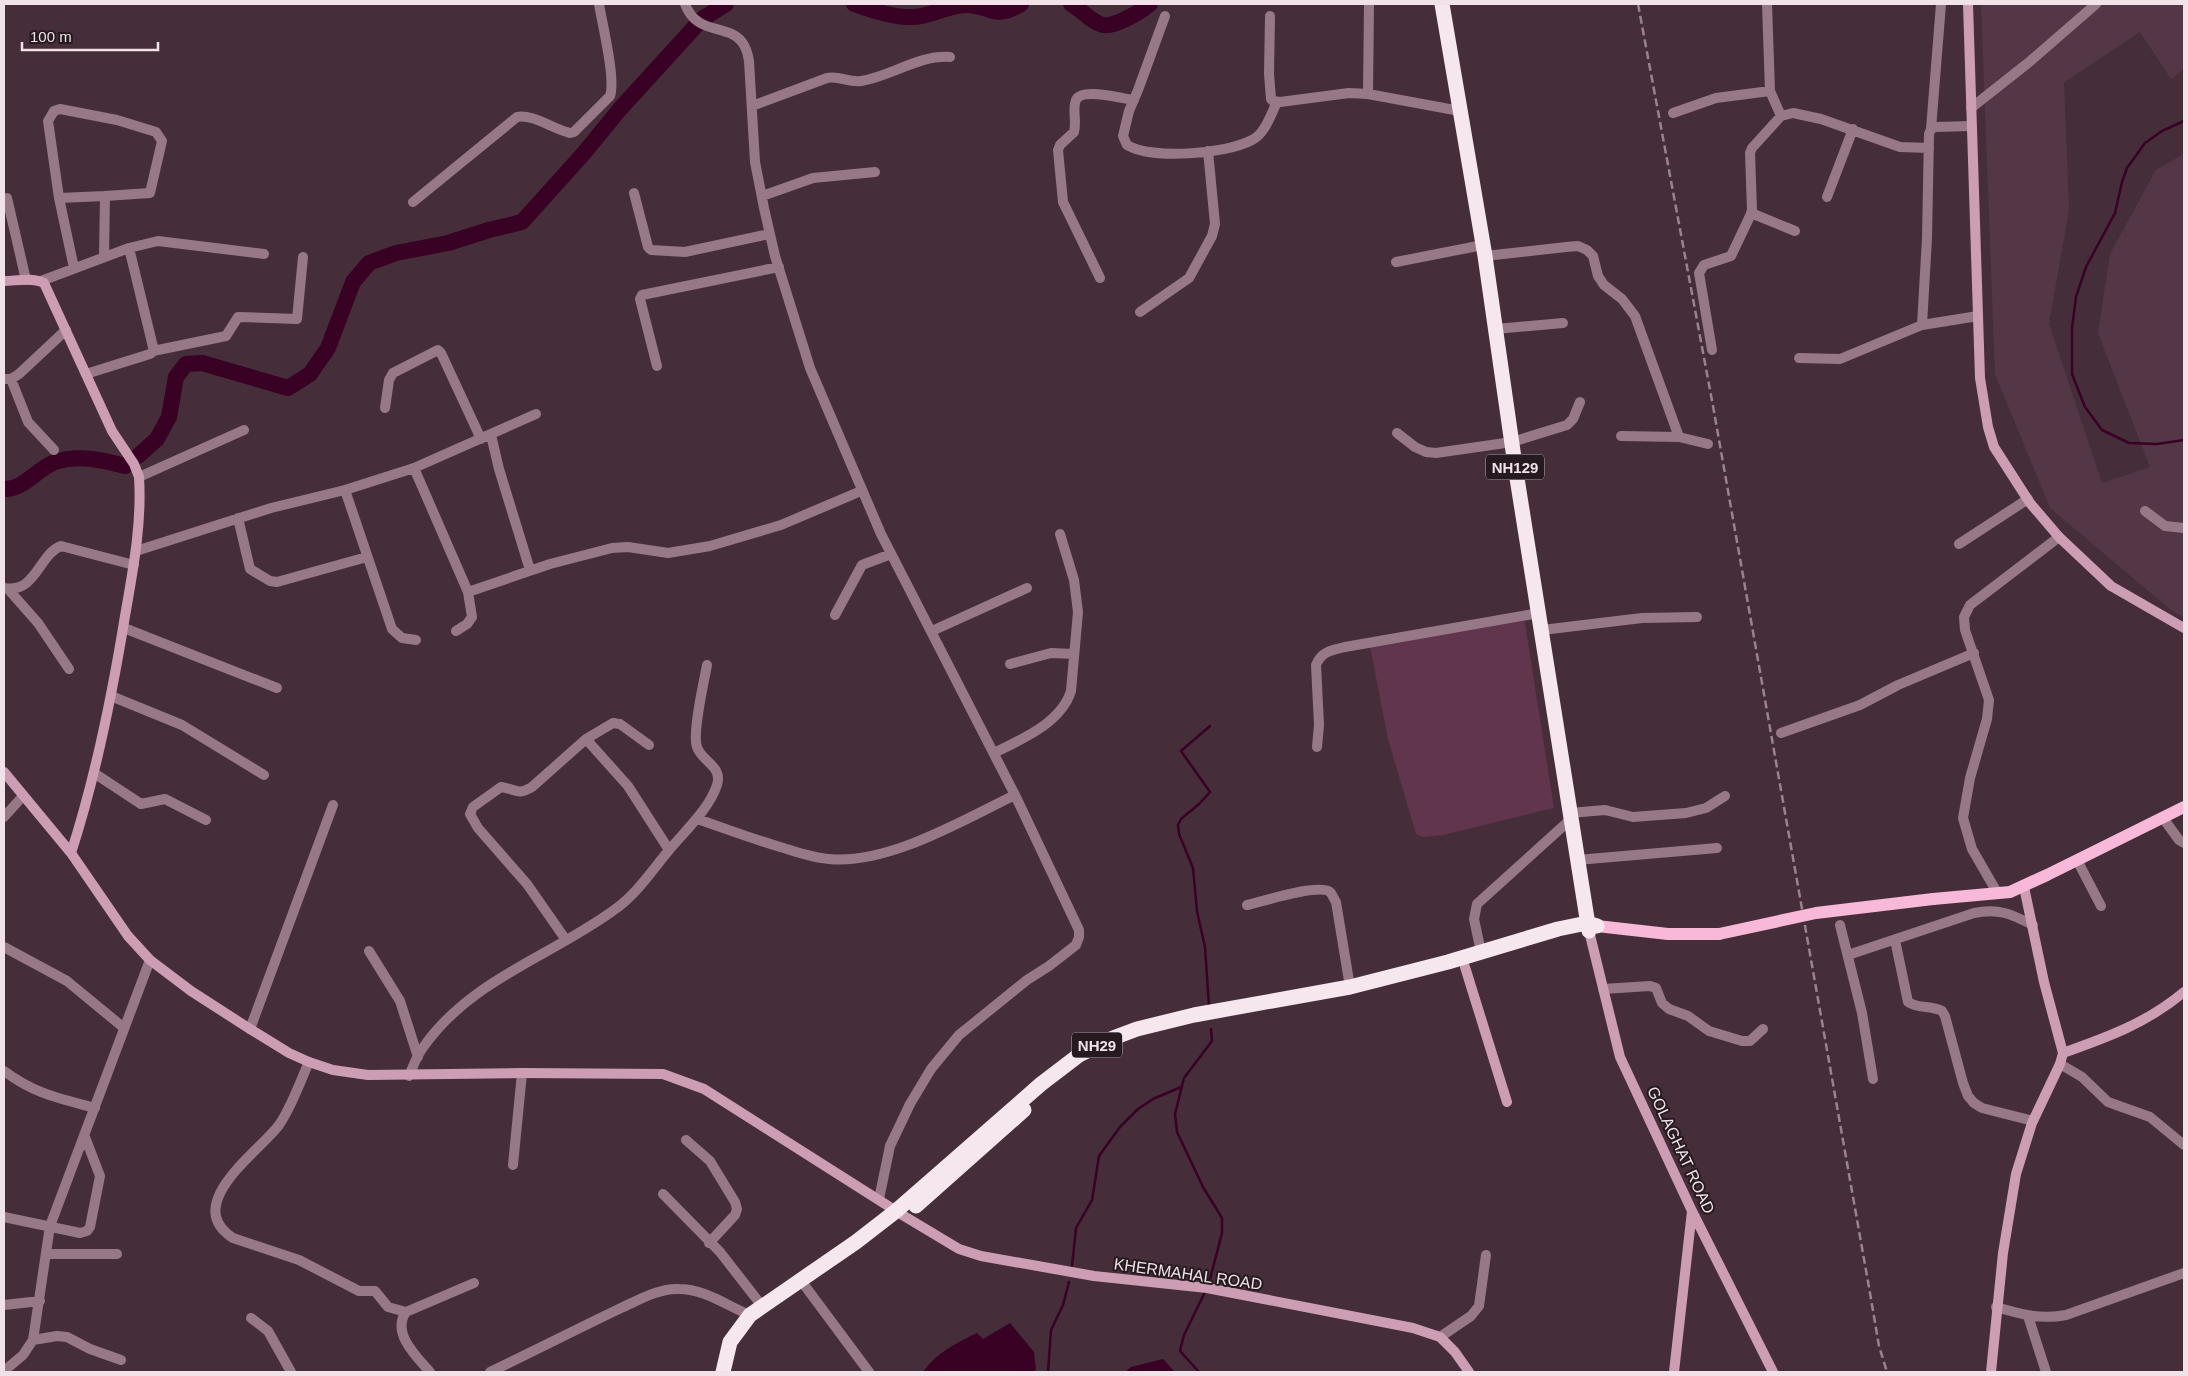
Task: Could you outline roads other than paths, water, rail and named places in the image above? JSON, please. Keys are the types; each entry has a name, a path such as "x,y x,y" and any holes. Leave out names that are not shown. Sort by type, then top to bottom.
{"highway":[{"name":"NH129","path":"1442,4 1484,251 1577,860 1591,927"},
{"name":"NH29","path":"733,1372 737,1352 752,1327 766,1313 869,1243 1048,1078 1070,1060 1094,1046 1137,1029 1172,1020 1350,988 1558,929 1591,927"},
{"name":"NH29","path":"723,1372 730,1342 756,1311 900,1214 967,1163 1045,1091 1095,1055 1164,1031 1347,997 1465,967 1591,927"}],"main road":[{"path":"1591,927 1668,934 1719,934 1816,913 1933,898 1998,894 2024,887 2184,807"}],"street":[{"path":"413,202 517,117 522,115 568,133 574,132 611,92 609,64 599,4"},
{"path":"686,4 690,15 702,25 734,36 742,42 749,61 755,162 762,196 779,267 810,368 861,491 891,554 994,753 1077,923 1078,941 1067,954 1027,980 959,1036 931,1069 910,1104 890,1146 879,1199"},
{"path":"1368,94 1369,4"},
{"path":"1767,4 1770,91 1781,116"},
{"path":"1922,325 1927,238 1929,148 1941,4"},
{"path":"1968,4 1970,126 1980,378 1988,427 1994,446 2028,500 2059,537 2111,586 2184,628"},
{"path":"1971,108 2028,64 2096,4"},
{"path":"1165,16 1125,126 1123,136 1127,145 1142,152 1160,154 1219,150 1251,141 1263,129 1277,102"},
{"path":"1270,16 1269,74 1271,99 1277,102 1350,93 1368,94 1460,111"},
{"path":"752,106 835,76 860,82 929,58 950,57"},
{"path":"1673,113 1716,98 1770,91"},
{"path":"1100,278 1062,202 1058,150 1060,145 1074,132 1075,106 1079,96 1087,93 1134,100"},
{"path":"59,198 150,192 161,147 160,136 156,132 117,120 60,109 54,111 48,121 59,198 74,268"},
{"path":"1712,350 1699,273 1704,265 1731,256 1751,213 1750,153 1755,142 1781,116 1793,113 1821,119 1900,147 1929,148"},
{"path":"1931,129 1970,126"},
{"path":"1827,198 1853,129"},
{"path":"1140,312 1190,278 1212,236 1215,224 1208,151"},
{"path":"762,196 813,178 875,172"},
{"path":"634,193 648,247 651,250 685,252 770,234"},
{"path":"104,256 105,196"},
{"path":"7,198 26,280"},
{"path":"1751,213 1795,231"},
{"path":"4,281 41,281 104,256 158,241 264,254"},
{"path":"1396,262 1484,251 1578,246 1587,250 1592,256 1598,276 1604,285 1622,299 1635,316 1679,437"},
{"path":"129,248 153,352"},
{"path":"86,374 153,352 226,336 234,320 239,317 297,319 303,257"},
{"path":"657,366 640,299 641,296 779,267"},
{"path":"41,281 44,283 112,431 134,464 139,477 136,551 124,628 94,773 71,853"},
{"path":"1799,358 1840,359 1922,325 1978,316"},
{"path":"1496,329 1563,323"},
{"path":"54,450 28,422 8,379 19,374 66,330"},
{"path":"384,408 389,380 393,372 438,350 486,437 499,469 530,570"},
{"path":"1397,433 1426,452 1436,453 1512,442 1567,425 1573,420 1580,402"},
{"path":"136,551 271,508 345,490 414,468 536,414"},
{"path":"139,477 244,430"},
{"path":"1621,436 1679,437 1708,444"},
{"path":"414,468 468,592 472,617 467,624 456,630"},
{"path":"345,490 392,629 402,638 416,640"},
{"path":"468,592 530,570 612,548 628,547 668,553 710,546 781,525 861,491"},
{"path":"1959,544 2028,500"},
{"path":"2145,511 2166,526 2184,528"},
{"path":"238,518 250,570 270,581 277,582 367,557"},
{"path":"994,753 1022,738 1062,711 1067,704 1071,691 1078,612 1074,580 1060,534"},
{"path":"1998,894 1972,849 1963,818 1970,778 1987,719 1990,700 1965,630 1964,617 1970,605 2059,537"},
{"path":"69,669 38,623 6,588 32,579 54,549 61,546 134,565"},
{"path":"835,615 862,565 891,554"},
{"path":"932,631 1026,588"},
{"path":"1316,747 1319,725 1316,666 1320,657 1344,647 1539,613"},
{"path":"1542,630 1642,618 1697,617"},
{"path":"124,628 277,688"},
{"path":"1010,664 1051,653 1074,654"},
{"path":"1780,733 1860,705 1898,685 1974,653"},
{"path":"409,1076 418,1057 439,1027 457,1008 504,974 595,924 634,894 669,850 697,819 716,786 718,777 715,768 700,753 695,741 707,665"},
{"path":"111,696 182,725 264,775"},
{"path":"566,940 527,884 478,828 470,814 473,808 501,786 517,792 523,792 586,739 613,723 620,724 649,745"},
{"path":"586,739 628,786 669,850"},
{"name":"KHERMAHAL ROAD","path":"4,772 71,853 128,936 150,960 191,991 250,1030 289,1053 309,1062 333,1070 368,1075 642,1072 663,1074 682,1079 704,1089 900,1214 959,1249 981,1256 1094,1276 1207,1288 1413,1328 1440,1337 1455,1352 1469,1372"},
{"path":"94,773 141,804 165,799 206,820"},
{"path":"697,819 803,854 830,860 856,858 888,852 928,837 1015,795"},
{"path":"4,817 23,796"},
{"path":"1481,952 1474,919 1477,904 1570,816 1605,810 1633,817 1686,813 1706,808 1725,796"},
{"path":"250,1030 333,805"},
{"path":"2163,818 2184,844"},
{"path":"1577,860 1717,848"},
{"path":"2076,860 2101,906"},
{"path":"1991,1372 1996,1308 2016,1174 2033,1120 2060,1064 2063,1053 2044,982 2024,887"},
{"path":"1247,905 1321,888 1330,892 1336,902 1350,988"},
{"path":"1848,955 1974,912 1986,910 2013,914 2033,925"},
{"path":"1840,925 1868,1043 1873,1079"},
{"name":"GOLAGHAT ROAD","path":"1591,927 1603,989 1620,1058 1692,1211 1773,1372"},
{"path":"1894,940 1906,999 1912,1005 1935,1007 1942,1011 1945,1016 1962,1083 1968,1096 1982,1108 2033,1120"},
{"path":"4,947 67,982 124,1028"},
{"path":"369,951 400,1001 418,1057"},
{"path":"4,1371 23,1355 33,1340 50,1226 150,960"},
{"path":"1465,967 1507,1102"},
{"path":"1603,989 1650,986 1656,988 1662,1003 1669,1009 1688,1016 1709,1031 1742,1041 1750,1041 1763,1029"},
{"path":"2063,1053 2118,1034 2147,1019 2184,992"},
{"path":"309,1062 281,1122 270,1137 224,1184 216,1204 218,1220 224,1233 244,1244 299,1260 359,1291 375,1291 388,1307 406,1312"},
{"path":"2060,1064 2082,1077 2108,1102 2150,1117 2184,1145"},
{"path":"4,1071 20,1083 40,1093 95,1108"},
{"path":"513,1165 522,1073"},
{"path":"4,1217 80,1233 87,1231 90,1228 100,1176 85,1137"},
{"path":"686,1140 710,1161 735,1202 737,1209 735,1215 709,1243"},
{"path":"663,1194 731,1266 756,1311"},
{"path":"1674,1372 1692,1211"},
{"path":"46,1254 117,1254"},
{"path":"1440,1337 1471,1316 1479,1306 1486,1254"},
{"path":"1996,1308 2028,1316 2052,1318 2066,1315 2184,1273"},
{"path":"430,1372 411,1350 403,1335 400,1326 402,1318 406,1312 474,1283"},
{"path":"805,1286 868,1372"},
{"path":"490,1372 511,1368 571,1331 655,1293 677,1288 690,1290 756,1311"},
{"path":"4,1305 40,1301"},
{"path":"2028,1316 2046,1372"},
{"path":"251,1318 268,1331 292,1372"},
{"path":"33,1340 67,1336 90,1349 121,1360"}],"waterway":[{"path":"138,456 157,439 169,417 176,377 186,364 202,363 288,388 310,374 328,348 353,282 369,263 396,253 448,243 522,222 584,153 620,109 702,19 726,4"},
{"path":"854,4 891,15 906,17 927,15 960,5 981,7 998,12 1021,4"},
{"path":"1071,4 1092,20 1105,25 1111,25 1125,19 1150,4"},
{"path":"2184,121 2162,131 2145,143 2127,168 2115,213 2086,267 2076,297 2072,328 2072,374 2085,407 2102,430 2129,443 2157,444 2184,440"},
{"path":"4,489 24,483 48,465 72,458 90,459 125,466"},
{"path":"1209,1006 1205,947 1197,911 1193,868 1179,834 1178,825 1181,819 1210,792 1181,751 1210,726"},
{"path":"1208,1287 1222,1233 1222,1218 1203,1187 1177,1132 1175,1114 1184,1078 1212,1041 1211,1029"},
{"path":"1072,1266 1076,1228 1092,1200 1099,1156 1120,1127 1138,1109 1153,1099 1181,1087"},
{"path":"1048,1372 1051,1330 1063,1305 1069,1282"},
{"path":"1199,1372 1180,1351 1184,1335 1205,1292"}],"railway":[{"path":"1638,4 1713,406 1879,1346 1887,1372"}]}
